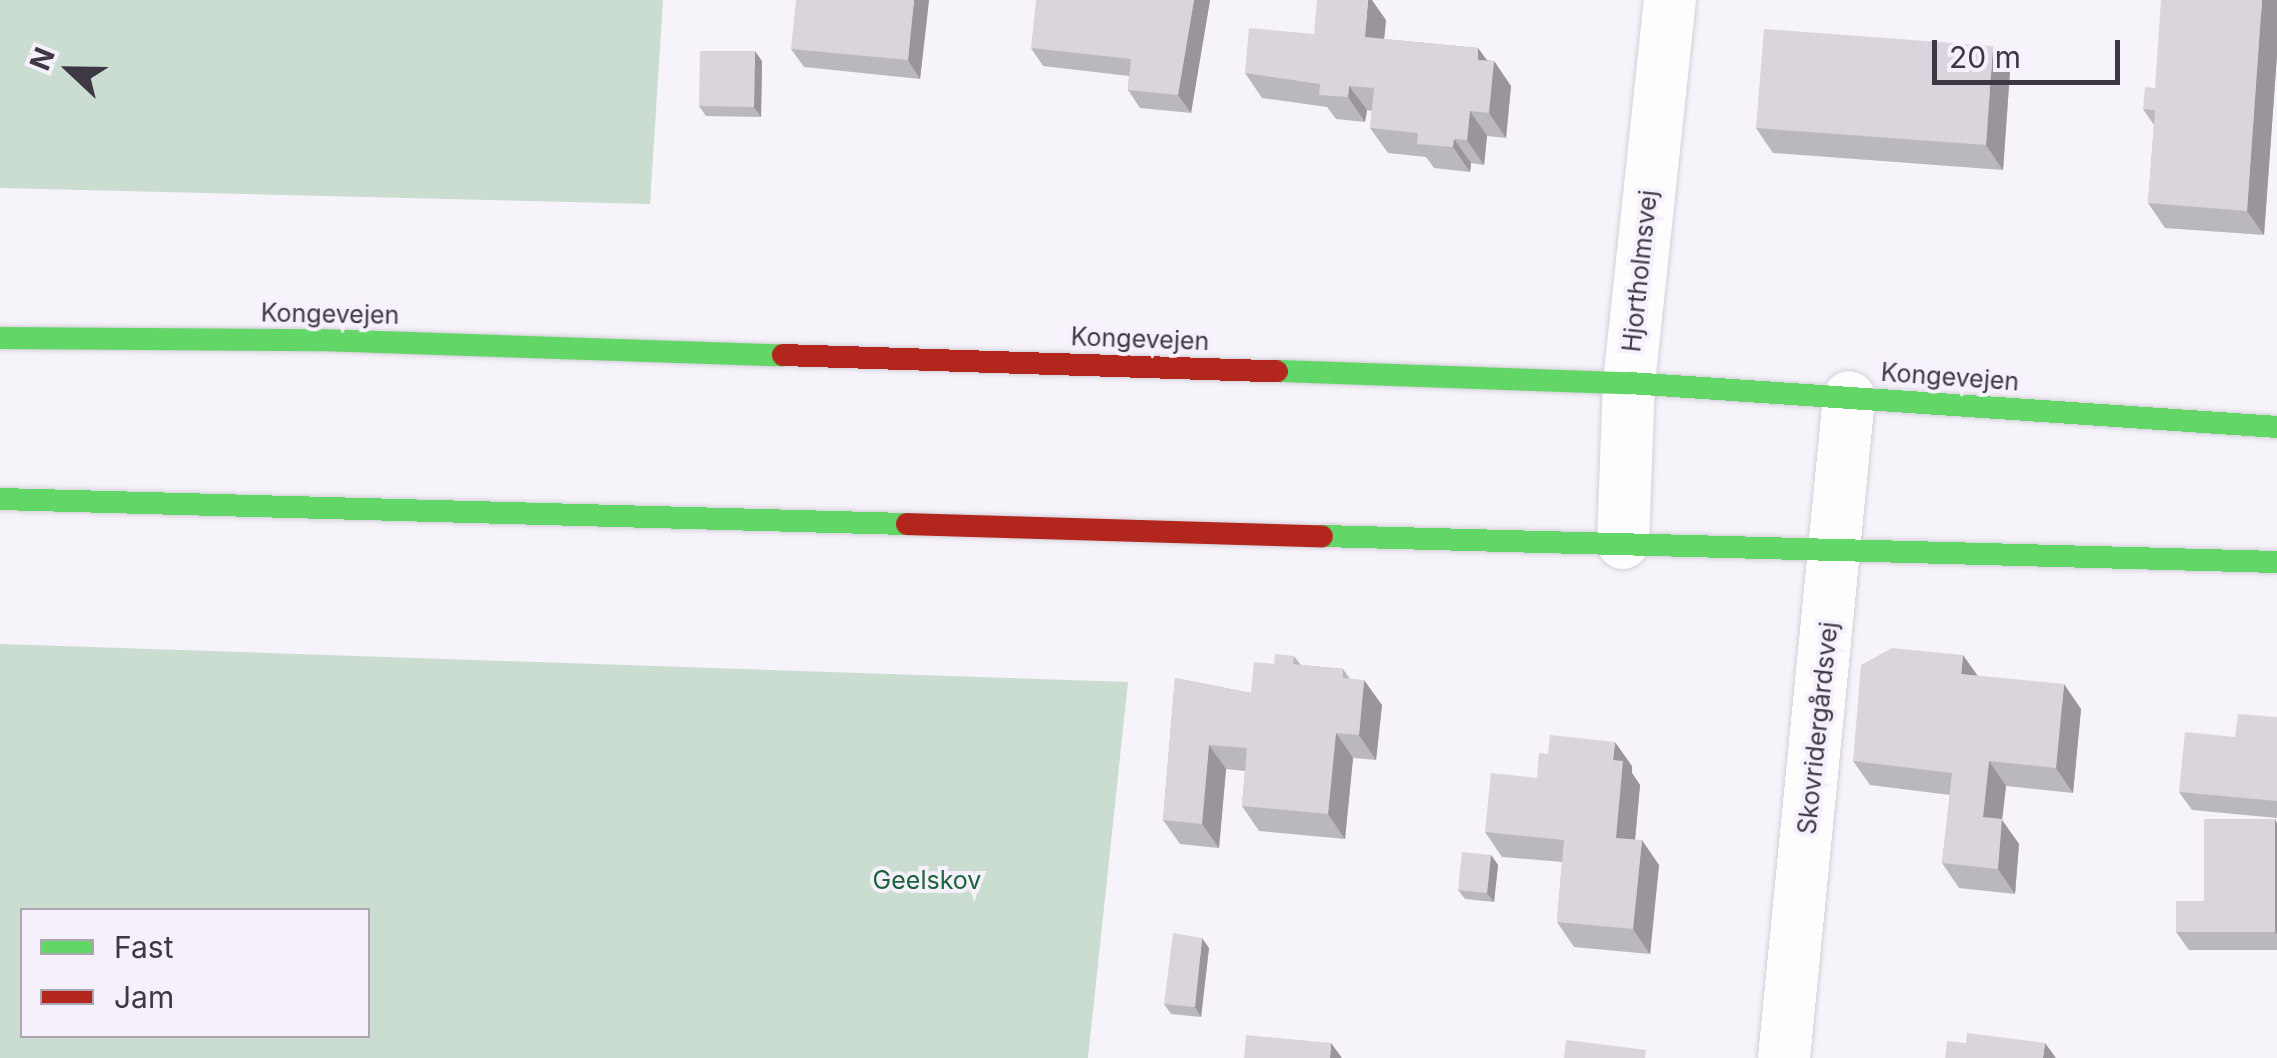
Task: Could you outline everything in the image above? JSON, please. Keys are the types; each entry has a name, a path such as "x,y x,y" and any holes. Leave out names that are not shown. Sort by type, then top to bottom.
{"main road":[{"name":"Kongevejen","path":"0,338 339,340 1629,383 2277,427"},
{"path":"0,499 2277,562"}],"street":[{"name":"Hjortholmsvej","path":"1622,543 1629,383 1670,0"},
{"name":"Skovridergårdsvej","path":"1784,1058 1849,398"}],"green space":[{"path":"0,0 663,0 650,204 0,188"},
{"name":"Geelskov","path":"0,644 1128,682 1088,1058 0,1058"}],"building":[{"path":"796,0 914,0 908,60 791,49"},
{"path":"1036,0 1194,0 1178,95 1128,90 1131,59 1031,48"},
{"path":"1317,0 1368,0 1365,37 1478,48 1478,60 1494,61 1489,113 1470,111 1467,140 1454,139 1453,147 1417,144 1418,133 1370,128 1374,88 1349,86 1348,97 1319,95 1320,84 1245,73 1249,28 1314,34"},
{"path":"2161,0 2262,0 2247,211 2148,203 2155,110 2143,109 2145,87 2155,88"},
{"path":"1764,29 1993,46 1986,145 1756,128"},
{"path":"700,51 755,51 754,107 699,106"},
{"path":"1892,648 1963,655 1961,674 2064,684 2056,768 1989,761 1983,817 2002,819 1998,869 1942,863 1952,773 1853,761 1861,665"},
{"path":"1275,654 1294,656 1293,664 1343,669 1343,678 1364,680 1359,735 1336,733 1328,814 1242,806 1247,748 1209,745 1202,824 1163,820 1175,678 1251,693 1254,662 1274,664"},
{"path":"2238,714 2277,717 2277,801 2179,792 2185,732 2235,737"},
{"path":"1550,735 1615,742 1613,760 1623,761 1616,838 1642,840 1633,929 1557,922 1564,840 1485,832 1491,773 1537,778 1539,753 1548,754"},
{"path":"2204,819 2275,819 2275,932 2176,932 2176,901 2204,901"},
{"path":"1462,852 1491,855 1487,893 1458,890"},
{"path":"1173,933 1202,938 1195,1007 1164,1004"},
{"path":"1967,1033 2045,1043 2043,1058 1945,1058 1947,1041 1966,1043"},
{"path":"1246,1035 1331,1043 1330,1058 1244,1058"},
{"path":"1566,1040 1646,1050 1645,1058 1564,1058"}],"traffic: fast":[{"path":"0,338 319,340 783,355"},
{"path":"1277,371 1629,383 2277,427"},
{"path":"0,499 907,524"},
{"path":"1322,536 2277,562"}],"traffic: jam":[{"path":"783,355 1277,371"},
{"path":"907,524 1322,536"}]}
